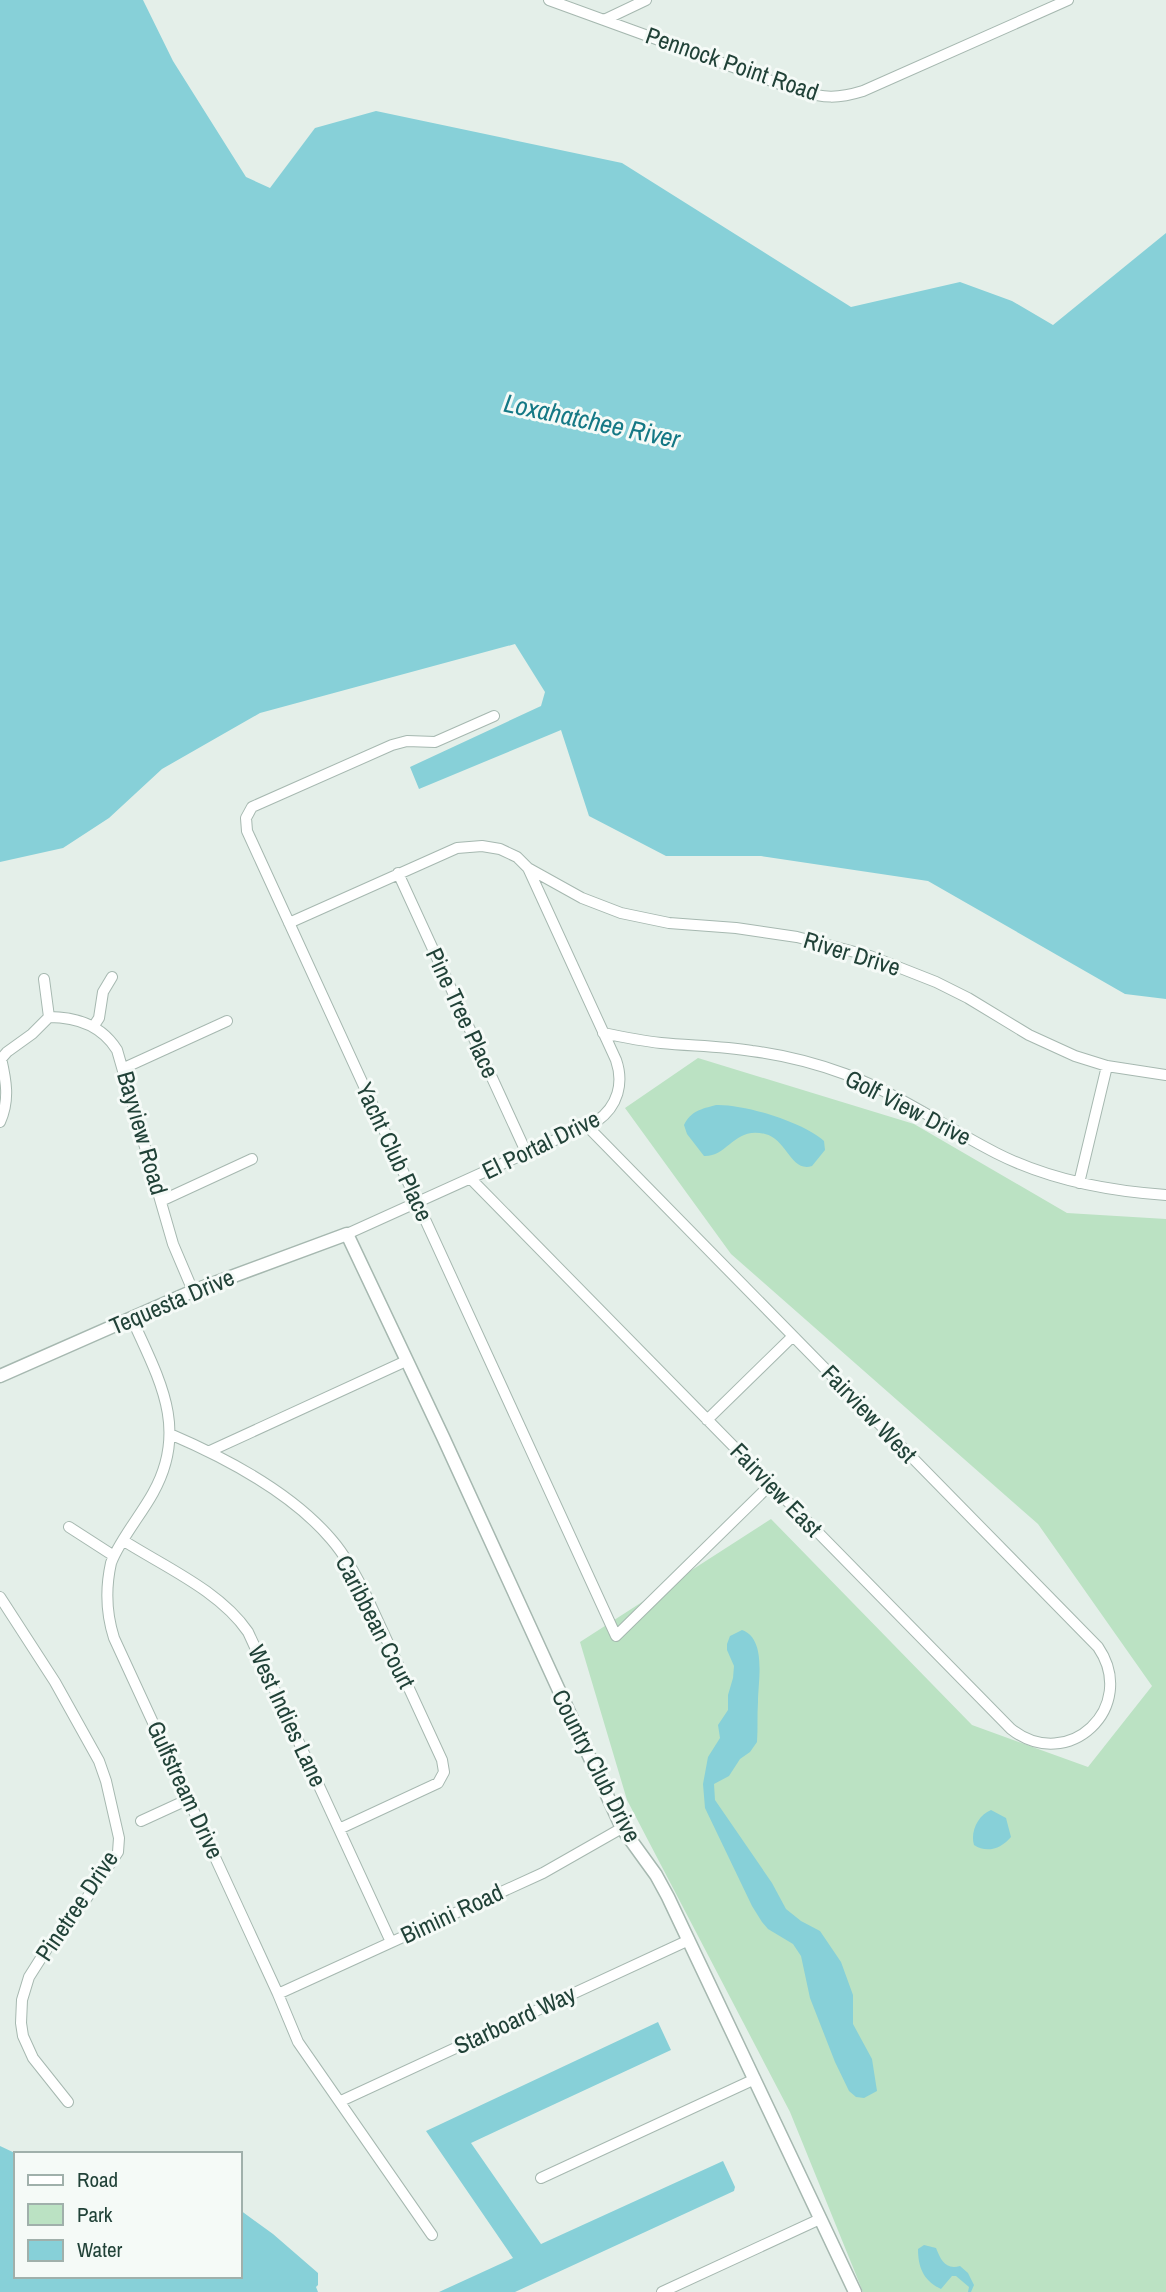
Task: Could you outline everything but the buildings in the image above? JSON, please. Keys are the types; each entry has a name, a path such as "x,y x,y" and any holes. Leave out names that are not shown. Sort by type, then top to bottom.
{"street":[{"name":"Pennock Point Road","path":"549,0 820,97 863,92 1068,0"},
{"path":"604,20 646,0"},
{"name":"Yacht Club Place","path":"494,716 435,742 407,741 392,745 253,807 248,812 247,831 616,1636 771,1485"},
{"path":"289,923 457,848 494,848 517,857 528,868"},
{"name":"El Portal Drive","path":"347,1234 587,1126 603,1117 611,1108 620,1085 618,1067 528,868"},
{"name":"River Drive","path":"528,868 582,898 621,913 668,923 762,931 832,945 870,956 904,968 957,993 1052,1047 1107,1066 1166,1075"},
{"name":"Pine Tree Place","path":"398,873 527,1153"},
{"path":"93,1027 99,1018 103,992 112,978"},
{"path":"0,1122 6,1104 7,1086 1,1059 49,1017 44,979"},
{"name":"Bayview Road","path":"49,1017 62,1017 93,1027 114,1044 124,1068 173,1244 192,1292"},
{"path":"124,1068 227,1021"},
{"name":"Golf View Drive","path":"603,1033 660,1043 752,1051 814,1065 855,1078 903,1100 999,1155 1035,1170 1111,1190 1166,1195"},
{"path":"1079,1183 1107,1066"},
{"name":"Fairview West","path":"587,1126 1098,1647 1107,1666 1110,1686 1108,1700 1100,1719"},
{"path":"161,1201 252,1159"},
{"name":"Fairview East","path":"471,1179 1016,1733 1035,1742 1055,1744 1073,1740 1100,1719"},
{"name":"Tequesta Drive","path":"0,1376 192,1292 347,1234"},
{"name":"Country Club Drive","path":"347,1234 622,1828 656,1875 689,1940 855,2292"},
{"name":"Gulfstream Drive","path":"132,1319 162,1385 170,1416 170,1434 167,1458 160,1480 114,1556 107,1578 106,1609 114,1639 298,2042 432,2235"},
{"path":"707,1420 793,1336"},
{"path":"210,1451 406,1361"},
{"name":"Caribbean Court","path":"170,1434 210,1451 281,1494 300,1509 340,1550 365,1593 442,1760 444,1772 438,1783 339,1829"},
{"path":"69,1527 114,1556"},
{"name":"West Indies Lane","path":"124,1541 217,1599 239,1620 252,1639 391,1942"},
{"name":"Pinetree Drive","path":"0,1597 43,1662 99,1761 119,1838 118,1852 82,1905 48,1947 29,1978 22,2000 23,2036 33,2058 68,2102"},
{"path":"141,1821 189,1799"},
{"name":"Bimini Road","path":"278,1994 543,1873 622,1828"},
{"name":"Starboard Way","path":"341,2101 689,1940"},
{"path":"541,2178 755,2079"},
{"path":"662,2292 820,2219"}],"green space":[{"path":"698,1058 914,1124 1067,1213 1166,1219 1166,2292 863,2292 790,2112 627,1800 580,1642 771,1519 972,1725 1088,1767 1152,1686 1038,1524 731,1254 625,1108"}],"water":[{"name":"Loxahatchee River","path":"0,0 143,0 173,61 246,177 270,188 315,128 376,111 622,163 851,307 960,282 1012,301 1053,325 1166,233 1166,999 1125,994 928,881 761,856 666,856 589,816 561,730 419,789 410,767 541,706 545,692 515,644 260,713 162,769 109,818 63,848 0,862"},
{"path":"716,1105 742,1108 788,1121 824,1141 825,1150 812,1166 805,1167 799,1165 772,1137 754,1133 738,1138 719,1152 704,1156 687,1134 684,1125 701,1109"},
{"path":"742,1630 750,1635 758,1651 760,1672 757,1742 750,1752 740,1759 729,1776 714,1784 715,1800 772,1883 786,1909 820,1931 841,1962 853,1995 853,2024 872,2059 877,2091 864,2098 856,2097 849,2091 835,2062 810,1998 801,1956 793,1944 768,1929 762,1922 705,1808 703,1784 708,1757 720,1738 718,1725 728,1710 728,1695 733,1678 734,1666 727,1644 730,1636"},
{"path":"991,1810 1006,1818 1011,1837 999,1847 979,1848 974,1845 974,1830 979,1820"},
{"path":"658,2022 671,2050 471,2143 541,2244 723,2161 735,2187 734,2191 515,2292 439,2292 513,2258 426,2131"},
{"path":"0,2146 14,2153 14,2278 242,2278 242,2211 318,2273 318,2292 0,2292"},
{"path":"924,2245 936,2248 947,2265 960,2266 968,2273 974,2285 971,2292 968,2292 969,2287 956,2276 952,2276 941,2289 930,2282 919,2262 918,2249"}]}
